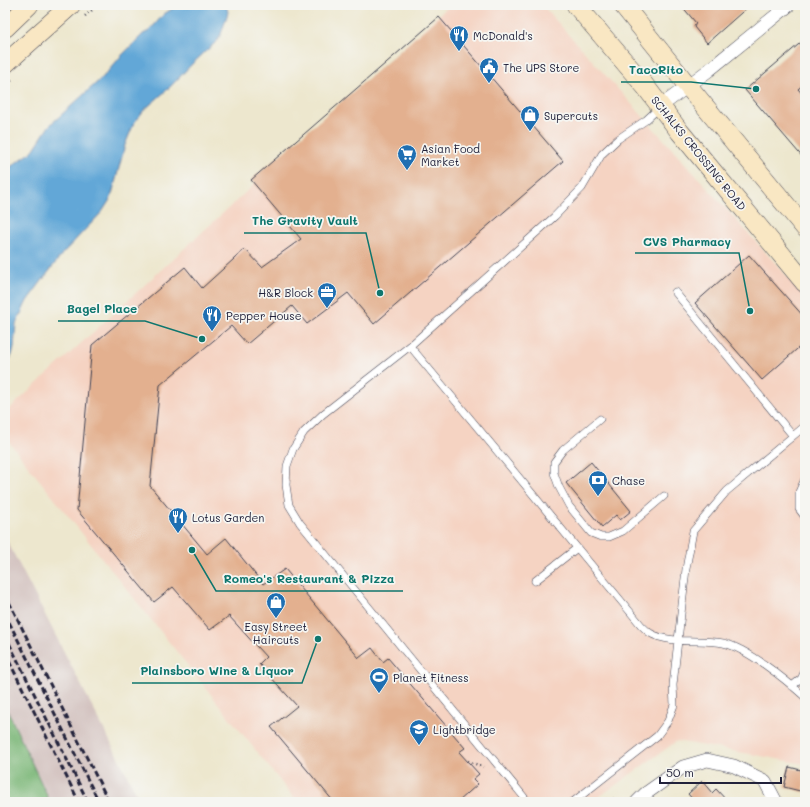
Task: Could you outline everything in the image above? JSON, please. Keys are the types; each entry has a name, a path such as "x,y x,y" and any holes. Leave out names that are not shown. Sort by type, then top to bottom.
{"street":[{"path":"5,28 29,5"},
{"path":"5,64 71,5"},
{"name":"SCHALKS CROSSING ROAD","path":"576,5 661,106 680,132 805,283"},
{"path":"623,5 805,228"},
{"path":"661,106 710,70 790,5"},
{"path":"637,802 645,794 683,767 707,760 734,766 765,782 776,802"}],"lane":[{"path":"528,802 300,523 289,505 286,485 287,466 293,449 304,432 323,414 410,346 555,216 582,188 602,154 618,139 646,120 661,106"},
{"path":"675,292 793,436"},
{"path":"410,346 641,625 650,633 678,640 724,643 737,648 749,654 805,697"},
{"path":"600,419 563,450 554,462 554,473 559,487 569,506 592,533 601,537 616,535 623,531 664,496"},
{"path":"573,802 657,736 668,722 674,705 673,684 686,569 693,531 726,491 805,426"},
{"path":"805,479 799,492 799,509 805,517"},
{"path":"535,581 577,548"},
{"path":"792,686 801,679 805,671"}],"path":[{"path":"611,802 615,798 618,802"}],"shaded area":[{"path":"450,5 542,5 805,296 805,764 677,741 592,802 297,802 5,437 5,413"},
{"path":"5,537 141,802 50,802 5,705"}],"green space":[{"path":"5,705 50,802 5,802"}],"water":[{"path":"178,5 226,5 228,12 221,34 217,41 168,89 144,110 134,123 125,145 111,198 102,212 62,254 27,301 16,324 12,355 5,368 5,171 29,154 49,126 103,77 122,55 143,34 149,31 164,14"}],"building":[{"path":"681,5 750,5 707,43 694,27 696,23"},
{"path":"439,17 563,161 374,324 348,293 307,324 292,306 247,344 231,326 160,385 150,486 207,554 226,538 263,584 285,569 359,658 372,648 383,662 388,658 465,748 459,752 479,774 473,779 478,784 458,802 334,802 271,727 297,706 259,664 266,657 229,616 210,630 173,587 154,602 77,510 92,345 185,267 202,288 245,249 262,267 301,239 251,180"},
{"path":"805,39 805,83 798,89 805,97 805,160 745,90"},
{"path":"749,255 805,318 805,342 762,380 695,303"},
{"name":"Chase","path":"591,462 631,511 620,520 616,515 602,527 566,483"},
{"path":"789,767 805,771 804,792 784,787"},
{"path":"702,781 712,793 716,789 728,802 695,802 688,794"}],"railway":[{"path":"5,594 109,802"},
{"path":"5,614 99,802"},
{"path":"5,635 88,802"},
{"path":"5,653 79,802"}],"place":[{"name":"McDonald's","path":"459,52"},
{"name":"The UPS Store","path":"489,84"},
{"name":"TacoRito","path":"756,89"},
{"name":"Supercuts","path":"530,132"},
{"name":"Asian Food Market","path":"407,171"},
{"name":"The Gravity Vault","path":"380,293"},
{"name":"H&R Block","path":"327,309"},
{"name":"CVS Pharmacy","path":"750,311"},
{"name":"Pepper House","path":"212,332"},
{"name":"Bagel Place","path":"202,339"},
{"name":"Chase","path":"598,497"},
{"name":"Lotus Garden","path":"178,534"},
{"name":"Romeo's Restaurant & Pizza","path":"192,550"},
{"name":"Easy Street Haircuts","path":"276,619"},
{"name":"Plainsboro Wine & Liquor","path":"318,639"},
{"name":"Planet Fitness","path":"379,694"},
{"name":"Lightbridge","path":"419,746"}]}
